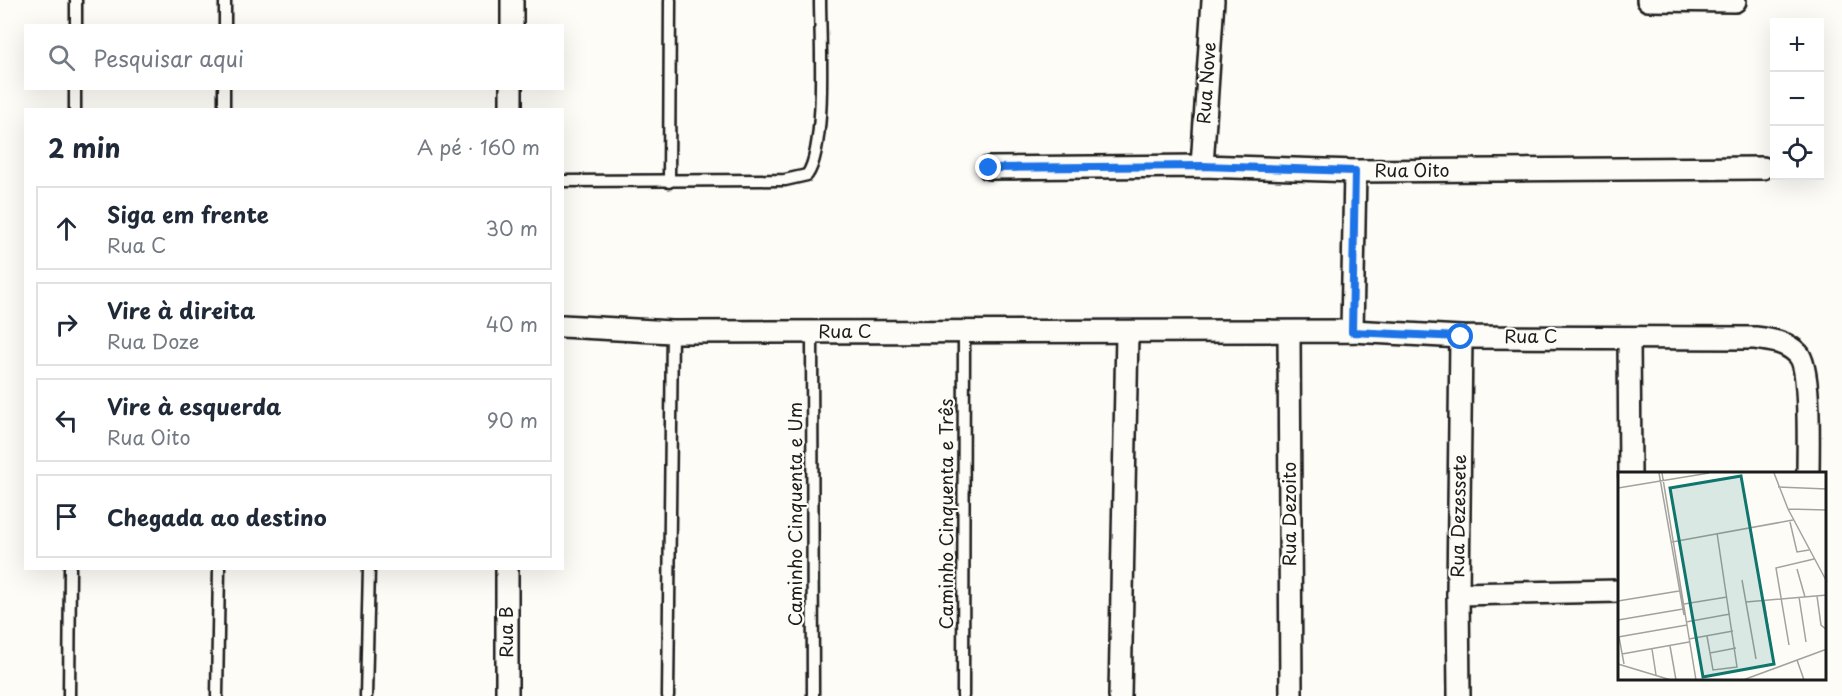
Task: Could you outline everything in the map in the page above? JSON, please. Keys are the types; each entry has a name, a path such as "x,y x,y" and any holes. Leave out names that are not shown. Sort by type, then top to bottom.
{"street":[{"path":"512,0 512,24"},
{"name":"Rua Nove","path":"1202,166 1213,0"},
{"path":"1648,0 1735,1"},
{"path":"511,90 511,108"},
{"name":"Rua Oito","path":"989,168 1202,166 1355,171 1763,168"},
{"path":"1352,332 1355,171"},
{"name":"Rua C","path":"564,326 672,332 1352,332 1461,337 1755,338 1774,340 1788,346 1804,360 1808,472"},
{"path":"1120,696 1127,333"},
{"name":"Rua Dezoito","path":"1289,333 1291,696"},
{"name":"Rua Dezessete","path":"1459,696 1461,337"},
{"path":"1629,338 1630,472"},
{"name":"Rua B","path":"507,570 507,696"},
{"path":"1458,594 1618,591"}],"lane":[{"path":"76,0 76,24"},
{"path":"225,0 225,24"},
{"path":"669,182 670,0"},
{"path":"564,181 784,180 807,175 811,170 818,138 820,0"},
{"path":"75,90 75,108"},
{"path":"224,90 224,108"},
{"path":"668,696 672,332"},
{"name":"Caminho Cinquenta e Um","path":"812,332 813,696"},
{"name":"Caminho Cinquenta e Três","path":"963,696 964,332"},
{"path":"69,696 70,570"},
{"path":"217,696 219,570"},
{"path":"366,696 369,570"}],"route":[{"path":"989,168 1202,166 1355,171 1352,332 1461,337"}]}
